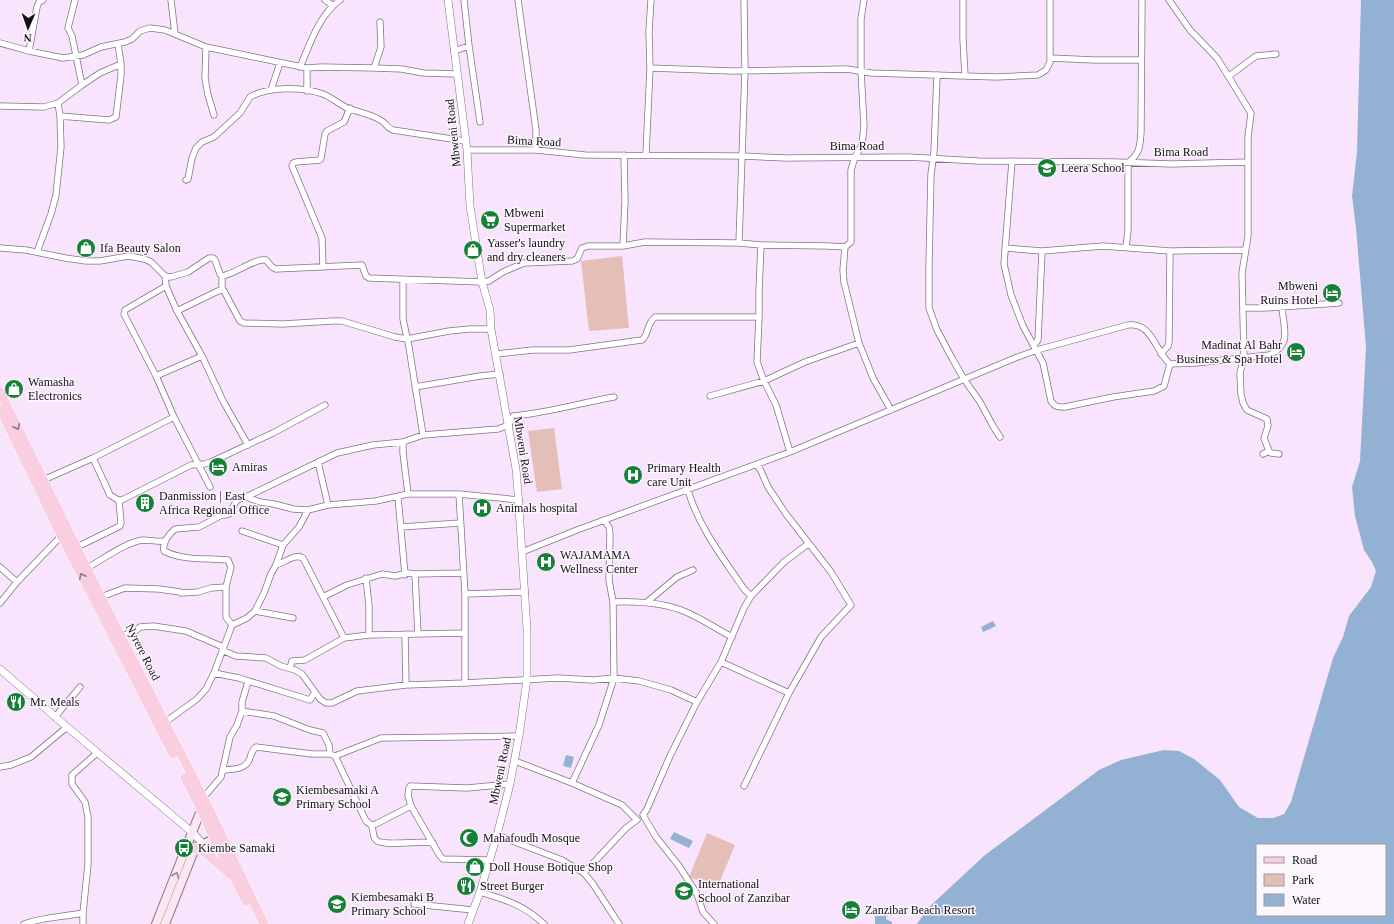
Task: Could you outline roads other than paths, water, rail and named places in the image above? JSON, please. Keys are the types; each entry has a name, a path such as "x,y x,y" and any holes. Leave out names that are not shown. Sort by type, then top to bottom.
{"main road":[{"name":"Nyrere Road","path":"0,392 65,533 205,809 234,878 257,924"},
{"name":"Nyrere Road","path":"0,409 40,481"},
{"name":"Nyrere Road","path":"65,533 77,547 118,637 203,798 205,809"},
{"path":"165,924 173,892 193,833 205,809"},
{"name":"Nyrere Road","path":"217,837 264,924"},
{"path":"156,924 199,846 217,837"},
{"path":"199,846 234,878"}],"street":[{"path":"29,51 37,7 39,2 43,0"},
{"path":"75,0 68,28 72,34 82,85"},
{"path":"171,0 175,34"},
{"path":"325,0 332,5"},
{"path":"300,67 316,30 332,5 340,0"},
{"name":"Mbweni Road","path":"448,0 467,150 470,206 482,282 490,310 491,329 516,469 527,629 527,679 515,761 490,860 468,924"},
{"path":"464,0 480,122"},
{"path":"518,0 536,130 536,150"},
{"path":"646,154 650,68 648,32 651,0"},
{"path":"739,243 744,70 744,0"},
{"path":"222,276 241,270 262,259 266,260 276,269 362,265 366,276 369,278 482,282 489,281 503,272 524,263 577,260 582,248 588,246 623,246 644,242 739,243 845,247 851,242 852,170 855,157 862,145 864,126 861,71 861,19 864,0"},
{"path":"963,0 965,76"},
{"path":"650,68 704,71 804,71 847,69 886,74 965,76 1038,75 1046,70 1050,62 1050,0"},
{"path":"1126,247 1128,226 1128,163 1138,153 1141,142 1142,0"},
{"path":"1169,0 1190,30 1211,50 1229,76 1251,113 1248,137 1248,221 1242,273 1244,357 1240,373 1242,403 1247,410 1267,419 1268,426 1264,438 1269,452"},
{"path":"374,68 381,45 380,22"},
{"path":"0,43 63,58 83,55 101,47 118,44 132,38 140,31 150,28 165,30 206,47 300,67 402,69 423,73 457,74"},
{"path":"60,116 109,120 116,117 121,75 118,44"},
{"path":"454,51 469,46"},
{"path":"206,47 206,83 214,115"},
{"path":"1229,76 1256,56 1276,54"},
{"path":"1050,58 1141,60"},
{"path":"271,90 280,63"},
{"path":"0,106 44,107 58,103 100,73 121,64"},
{"path":"307,91 308,68"},
{"path":"937,75 929,248 929,308 937,330 1000,437"},
{"path":"186,180 188,179 192,158 196,148 202,142 214,137 240,113 250,97 271,90 289,88 323,94 350,108 383,122 387,128 393,130 465,141"},
{"path":"37,252 51,214 56,195 60,147 60,116 58,103"},
{"path":"323,266 322,238 292,166 293,163 296,162 320,160 325,134 327,131 344,122 350,108"},
{"name":"Bima Road","path":"467,150 536,150 585,155 624,156 646,154 786,158 933,158 978,161 1172,164 1248,162"},
{"path":"623,246 625,201 624,156"},
{"path":"1012,161 1004,264 1011,295 1023,326 1043,363 1051,401 1054,405 1059,407 1077,405 1113,397 1157,390 1164,386 1170,364"},
{"path":"761,245 759,338 756,356 764,381 776,405 790,452"},
{"path":"1005,248 1042,251 1103,246 1170,251 1245,250"},
{"path":"845,247 843,270 844,282 860,343 874,378 891,410"},
{"path":"0,248 26,250 86,261 100,261 128,256 151,262 165,276 171,277 188,272 209,258 213,258 222,276 222,290 240,321 244,323 283,324 342,321 395,337 407,339 449,331 491,329"},
{"path":"1036,348 1038,340 1042,251"},
{"path":"1161,354 1168,346 1169,342 1170,251"},
{"path":"165,276 166,286 177,311 202,356 223,401 248,445"},
{"path":"403,280 402,319 416,387 423,435"},
{"path":"166,286 125,310 124,314 210,487"},
{"path":"177,311 222,290"},
{"path":"1244,308 1338,303"},
{"path":"1170,364 1196,363 1269,355 1276,352 1282,346 1285,339 1282,306"},
{"path":"496,354 533,350 569,350 642,340 646,337 650,322 655,318 759,317"},
{"path":"522,552 547,541 790,452 1036,348 1133,324 1141,326 1146,330 1161,354 1170,364"},
{"path":"710,396 764,381 805,362 860,343"},
{"path":"156,376 202,356"},
{"path":"416,387 500,374"},
{"path":"232,625 226,617 226,587 231,567 228,560 201,558 193,559 164,551 163,548 165,541 175,529 199,527 222,515 229,514 237,500 337,453 373,445 403,442 423,435 498,429 508,425 513,416 532,414 567,407 583,402 614,397"},
{"path":"93,458 110,494 119,500 127,498 192,465 211,462 248,445 324,405"},
{"path":"40,481 93,458 174,417"},
{"path":"403,442 408,494"},
{"path":"1263,454 1269,452 1278,454"},
{"path":"318,462 328,505"},
{"path":"744,786 789,693 820,637 851,605 831,572 808,544 768,487 757,465"},
{"path":"688,490 691,503 704,528 744,589 751,596"},
{"path":"246,497 260,502 293,509 308,510 328,505 376,501 408,494 459,494 519,500"},
{"path":"459,494 465,594 465,684"},
{"path":"398,497 405,575"},
{"path":"77,547 120,526 119,500"},
{"path":"164,723 196,699 206,689 214,673 232,625 247,618 255,611 264,593 270,574 276,565 283,545 299,527 308,510"},
{"path":"572,783 599,725 614,678 613,602 609,580 610,534 609,527 604,520"},
{"path":"401,526 460,523"},
{"path":"242,531 283,545"},
{"path":"0,603 65,533"},
{"path":"87,568 119,550 126,544 143,540 165,541"},
{"path":"584,873 626,828 643,815 647,809 670,756 697,702 721,662 751,596 784,562 808,544"},
{"path":"276,565 282,564 294,557 299,556 303,558 344,638"},
{"path":"0,567 18,582"},
{"path":"647,602 677,577 693,570"},
{"path":"323,598 366,578 382,574 395,576 405,575 408,573 463,573"},
{"path":"415,574 418,634"},
{"path":"366,578 369,606 369,635"},
{"path":"101,597 125,588 159,589 190,593 211,588 226,587"},
{"path":"465,594 525,592"},
{"path":"613,602 647,602 686,612 732,637"},
{"path":"255,611 293,618"},
{"path":"118,637 135,631 140,627 153,626 186,631 223,647 224,651 236,656 266,658 302,674 314,692 326,703 332,703 357,691 406,685 465,684 558,678 593,680 614,678 639,681 671,690 697,702"},
{"path":"290,668 292,661 305,660 344,638 369,635 465,633"},
{"path":"405,634 406,685"},
{"path":"721,662 789,693"},
{"path":"0,669 97,753 193,833 199,846"},
{"path":"214,673 237,678 310,700 314,692"},
{"path":"203,798 221,777 230,737 237,725 242,711 242,702 248,682"},
{"path":"55,717 80,687"},
{"path":"242,711 274,716 310,730 323,733 332,755 366,820 371,825 375,840 380,842 402,844 421,842 433,843"},
{"path":"0,767 11,765 31,757 67,727"},
{"path":"223,770 247,765 252,750 256,747 332,755 381,738 519,736"},
{"path":"83,924 82,913 88,864 88,817 85,802 72,784 72,775 97,753"},
{"path":"515,761 572,783 622,805 637,820"},
{"path":"490,860 444,859 437,852 411,806 408,795 409,788 410,786 467,788 510,784"},
{"path":"371,825 376,824 411,806"},
{"path":"643,815 656,837 679,866 697,894 703,912 714,924"},
{"path":"497,835 562,860 584,873 619,924"},
{"path":"480,892 514,903 533,914 544,924"},
{"path":"414,904 473,910"},
{"path":"24,924 37,919 70,916 82,913"}],"water":[{"path":"1361,0 1394,0 1394,924 917,924 928,908 985,855 1099,770 1121,760 1164,750 1179,751 1194,759 1220,780 1239,807 1258,818 1273,818 1284,814 1291,802 1333,658 1343,637 1349,616 1371,587 1376,571 1364,550 1355,516 1352,487 1360,461 1366,347 1352,196 1357,152"},
{"path":"993,621 996,626 983,632 981,627"},
{"path":"566,755 574,757 571,768 563,766"},
{"path":"674,832 693,841 689,848 670,839"},
{"path":"884,912 890,912 893,914 892,916 888,915 886,917 886,919 892,922 892,924 875,924 875,916 883,916"}],"place":[{"name":"Leera School","path":"1047,168"},
{"name":"Mbweni Supermarket","path":"490,220"},
{"name":"Ifa Beauty Salon","path":"86,248"},
{"name":"Yasser's laundry and dry cleaners","path":"473,250"},
{"name":"Mbweni Ruins Hotel","path":"1332,293"},
{"name":"Madinat Al Bahr Business & Spa Hotel","path":"1296,352"},
{"name":"Wamasha Electronics","path":"14,389"},
{"name":"Amiras","path":"218,467"},
{"name":"Primary Health care Unit","path":"633,475"},
{"name":"Danmission | East Africa Regional Office","path":"145,503"},
{"name":"Animals hospital","path":"482,508"},
{"name":"WAJAMAMA Wellness Center","path":"546,562"},
{"name":"Mr. Meals","path":"16,702"},
{"name":"Kiembesamaki A Primary School","path":"282,797"},
{"name":"Mahafoudh Mosque","path":"469,838"},
{"name":"Kiembe Samaki","path":"184,848"},
{"name":"Doll House Botique Shop","path":"475,867"},
{"name":"Street Burger","path":"466,886"},
{"name":"International School of Zanzibar","path":"684,891"},
{"name":"Kiembesamaki B Primary School","path":"337,904"},
{"name":"Zanzibar Beach Resort","path":"851,910"}]}
